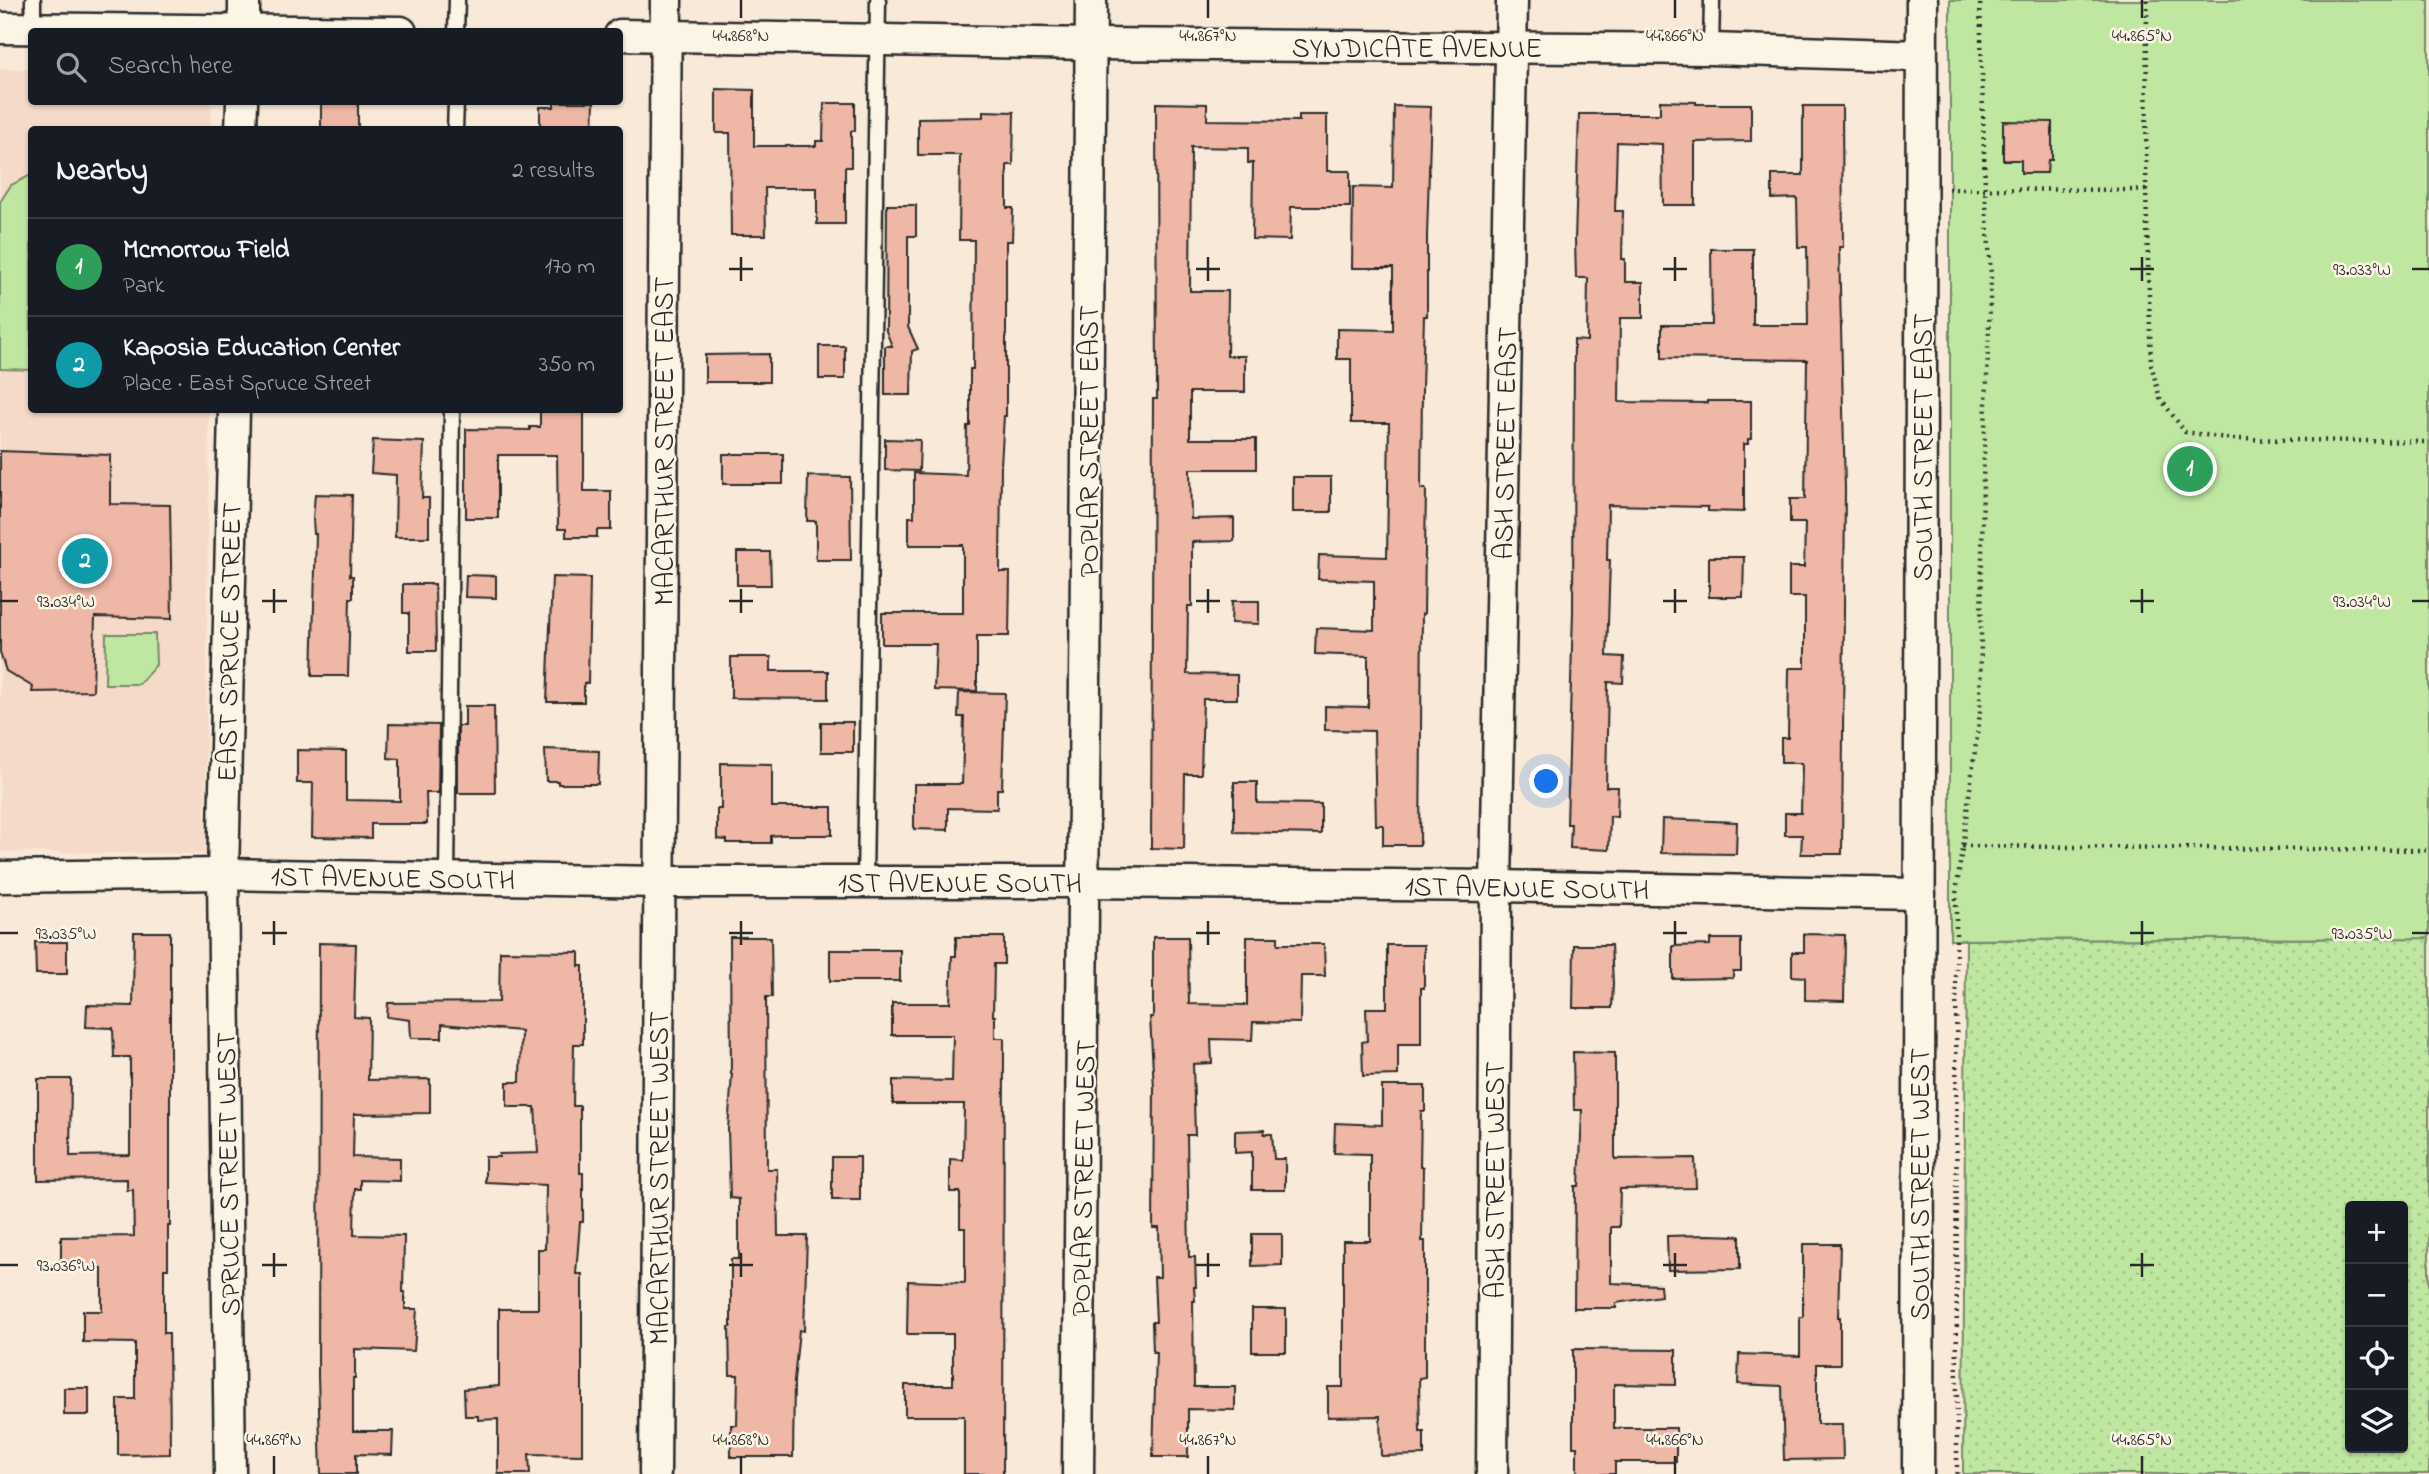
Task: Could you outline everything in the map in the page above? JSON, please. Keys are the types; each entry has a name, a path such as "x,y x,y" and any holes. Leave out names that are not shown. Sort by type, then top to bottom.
{"street":[{"name":"MACARTHUR STREET EAST","path":"660,882 666,0"},
{"name":"POPLAR STREET EAST","path":"1085,882 1091,0"},
{"name":"ASH STREET EAST","path":"1496,886 1511,0"},
{"name":"SOUTH STREET EAST","path":"1920,894 1922,0"},
{"path":"0,28 33,14 244,20 349,28"},
{"name":"SYNDICATE AVENUE","path":"623,35 1090,44 1711,49 1921,57"},
{"path":"241,126 242,105"},
{"name":"EAST SPRUCE STREET","path":"223,874 234,413"},
{"name":"1ST AVENUE SOUTH","path":"0,877 223,874 660,882 1496,886 1920,894"},
{"name":"SPRUCE STREET WEST","path":"223,874 230,1474"},
{"name":"MACARTHUR STREET WEST","path":"655,1474 660,882"},
{"name":"POPLAR STREET WEST","path":"1078,1474 1085,882"},
{"name":"ASH STREET WEST","path":"1492,1474 1496,886"},
{"name":"SOUTH STREET WEST","path":"1918,1474 1920,894"}],"lane":[{"path":"456,28 457,0"},
{"path":"865,882 877,0"},
{"path":"1711,49 1712,0"},
{"path":"455,126 456,105"},
{"path":"447,878 452,413"}],"path":[{"path":"1957,1474 1956,894 1980,713 1983,480 1992,275 1985,190 1979,52 1980,0"},
{"path":"2147,0 2146,190 2151,363 2160,398 2185,432 2233,439 2429,442"},
{"path":"1922,189 2146,190"},
{"path":"1962,846 2429,850"}],"shaded area":[{"path":"0,69 28,69 28,105 211,105 211,126 28,126 28,413 209,413 205,854 0,852"}],"green space":[{"path":"1950,0 2429,0 2429,938 1950,940"},
{"path":"28,176 28,370 0,369 0,202 11,185"},
{"path":"106,634 155,634 156,665 139,684 105,684"},
{"path":"2429,938 2429,1474 1963,1474 1966,940"}],"building":[{"path":"716,89 754,90 754,146 816,146 816,141 823,141 824,103 855,103 855,131 851,131 851,167 845,167 845,224 817,224 817,188 765,188 766,235 731,235 730,133 716,133"},
{"path":"1660,101 1751,104 1751,141 1695,142 1695,205 1663,205 1662,144 1617,142 1615,211 1623,211 1622,259 1625,259 1625,282 1643,282 1643,318 1620,318 1619,402 1751,401 1751,439 1748,439 1748,444 1744,444 1744,512 1708,511 1708,507 1608,505 1607,560 1610,560 1607,656 1624,657 1623,683 1608,682 1606,787 1618,787 1617,817 1610,816 1609,850 1570,848 1571,824 1567,824 1573,611 1574,340 1587,341 1588,278 1576,278 1579,114 1660,114"},
{"path":"1156,103 1207,104 1207,120 1299,121 1299,115 1327,115 1327,171 1350,171 1350,207 1291,207 1290,240 1252,239 1253,163 1248,163 1248,148 1191,147 1190,291 1228,291 1227,356 1245,356 1245,392 1190,392 1190,439 1256,439 1256,469 1190,469 1191,519 1234,518 1234,541 1192,542 1192,606 1188,606 1187,674 1237,675 1237,699 1203,699 1201,774 1185,774 1184,849 1151,848 1153,399 1157,399"},
{"path":"321,105 358,105 358,126 321,126"},
{"path":"594,105 593,126 540,126 540,107"},
{"path":"1394,106 1431,107 1427,316 1424,316 1422,389 1421,489 1426,489 1420,845 1383,845 1383,825 1376,825 1374,731 1325,730 1325,706 1368,707 1368,656 1315,654 1316,628 1374,630 1374,581 1318,579 1319,555 1387,557 1389,423 1351,423 1351,359 1337,359 1337,329 1393,330 1393,268 1352,268 1353,187 1393,188"},
{"path":"1803,106 1842,106 1843,247 1839,247 1845,489 1842,854 1801,854 1802,835 1785,835 1785,813 1801,813 1802,763 1781,763 1781,738 1788,738 1789,668 1805,668 1805,597 1789,597 1789,567 1804,567 1805,523 1790,523 1790,499 1805,499 1807,360 1662,358 1662,325 1712,325 1711,249 1753,249 1753,325 1808,325 1807,247 1798,247 1797,198 1772,199 1772,175 1803,175"},
{"path":"983,111 1014,112 1013,165 1007,165 1007,208 1013,208 1012,241 1006,241 1006,416 1001,465 1000,572 1010,572 1009,636 977,636 977,691 934,690 936,644 882,644 882,613 963,613 963,545 909,545 909,517 914,517 914,473 966,475 967,426 970,426 970,369 973,369 974,240 959,240 960,155 918,155 918,118 983,117"},
{"path":"2003,121 2052,122 2052,160 2048,160 2047,173 2021,173 2021,160 2003,160"},
{"path":"887,205 916,205 916,236 908,236 908,327 918,349 912,351 911,395 885,395 885,346 892,346 886,331"},
{"path":"819,346 845,346 845,379 819,379"},
{"path":"769,354 769,382 705,382 705,355"},
{"path":"540,413 584,413 584,491 611,491 611,530 597,530 597,537 566,537 566,529 558,529 557,455 498,455 498,518 466,518 466,429 530,430 530,427 540,427"},
{"path":"885,439 920,440 919,471 885,470"},
{"path":"373,440 424,442 422,498 429,498 429,537 395,537 396,475 371,473"},
{"path":"0,451 110,455 110,504 170,505 172,619 95,617 93,691 32,692 33,687 6,671 0,652"},
{"path":"723,454 783,454 783,484 723,484"},
{"path":"808,476 850,477 851,560 816,560 816,521 807,521"},
{"path":"1293,477 1331,477 1331,512 1293,512"},
{"path":"315,494 352,495 350,576 353,576 353,598 350,598 348,676 312,676"},
{"path":"737,552 770,552 771,585 737,585"},
{"path":"1709,557 1744,557 1743,597 1709,597"},
{"path":"466,575 496,576 496,598 465,597"},
{"path":"552,577 590,578 588,683 584,683 584,702 547,702"},
{"path":"403,584 435,584 436,651 409,651 409,613 403,613"},
{"path":"1232,601 1259,601 1259,624 1231,623"},
{"path":"731,657 771,657 771,671 828,671 828,699 731,698"},
{"path":"959,692 1005,693 1002,789 997,789 997,809 948,808 948,830 914,829 914,784 962,784 964,717 958,717"},
{"path":"465,706 494,706 495,793 458,793 458,726 465,726"},
{"path":"821,722 853,722 853,752 821,752"},
{"path":"389,724 439,725 438,793 426,793 427,824 371,824 371,838 312,837 313,783 297,783 297,750 346,751 346,800 400,801 400,759 388,758"},
{"path":"545,749 599,751 598,784 558,784 558,781 546,781"},
{"path":"721,763 772,764 772,807 832,807 832,835 771,836 771,843 727,843 727,840 717,839 717,809 721,809"},
{"path":"1234,782 1257,782 1257,803 1321,804 1321,834 1234,832"},
{"path":"1662,819 1737,822 1736,854 1661,853"},
{"path":"134,932 170,932 170,1226 168,1269 164,1269 164,1333 169,1333 170,1454 118,1455 118,1399 135,1399 135,1343 83,1342 83,1311 102,1311 102,1268 61,1268 61,1237 134,1236 133,1190 127,1190 127,1179 38,1180 38,1079 71,1079 70,1156 130,1155 130,1057 114,1057 113,1028 86,1027 87,1005 133,1006"},
{"path":"1804,934 1845,935 1844,1001 1805,1000 1805,977 1792,976 1792,952 1804,952"},
{"path":"730,937 771,937 772,997 766,997 767,1169 777,1169 778,1236 807,1236 804,1331 799,1330 794,1381 793,1457 731,1457 731,1425 737,1425 738,1375 730,1375 731,1259 739,1259 739,1199 730,1198"},
{"path":"956,937 1004,937 1004,964 994,964 993,1016 995,1038 1004,1038 1003,1474 964,1474 964,1416 905,1416 905,1385 953,1385 953,1334 907,1334 908,1281 965,1283 965,1228 960,1228 960,1192 950,1192 950,1159 963,1160 964,1104 893,1104 893,1080 952,1081 953,1035 892,1035 892,1003 950,1003 952,956 956,956"},
{"path":"1153,937 1188,937 1189,1004 1247,1005 1247,937 1278,937 1278,944 1324,944 1325,976 1301,976 1300,1023 1253,1022 1252,1040 1211,1039 1212,1063 1193,1064 1195,1135 1187,1135 1189,1257 1195,1257 1196,1287 1193,1301 1194,1387 1235,1387 1235,1410 1188,1409 1188,1457 1153,1457 1156,1352 1153,1352 1152,1322 1156,1322 1154,1277 1160,1277 1159,1228 1153,1228 1154,1088 1150,1017 1153,1017"},
{"path":"1710,939 1741,939 1741,971 1733,971 1733,978 1673,979 1673,946 1710,945"},
{"path":"35,942 67,942 67,974 36,974"},
{"path":"319,943 356,944 354,1017 369,1018 368,1080 430,1079 430,1113 354,1114 353,1157 400,1158 400,1181 360,1180 360,1189 355,1189 354,1235 404,1236 405,1309 417,1309 414,1351 355,1349 353,1431 393,1431 392,1455 356,1454 356,1474 321,1474 318,1377"},
{"path":"1387,945 1424,945 1421,1044 1398,1044 1398,1075 1363,1076 1362,1042 1367,1041 1366,1008 1387,1008"},
{"path":"1574,945 1611,945 1612,1008 1573,1008"},
{"path":"830,950 900,950 900,981 830,981"},
{"path":"500,951 579,952 579,966 583,966 583,1044 574,1044 573,1106 580,1106 580,1173 583,1173 583,1222 580,1222 576,1274 582,1274 582,1455 529,1454 530,1474 498,1474 498,1419 478,1420 478,1416 465,1416 464,1389 499,1386 499,1309 538,1309 538,1249 545,1249 546,1185 485,1182 485,1157 538,1153 535,1107 507,1107 507,1082 520,1082 521,1031 442,1024 442,1038 411,1038 410,1020 387,1017 388,1003 499,1002"},
{"path":"1573,1052 1615,1053 1615,1159 1695,1158 1696,1188 1620,1189 1619,1227 1611,1227 1611,1283 1660,1285 1661,1296 1616,1303 1616,1308 1574,1308 1575,1186 1579,1186 1582,1110 1574,1110"},
{"path":"1382,1086 1425,1086 1425,1111 1421,1111 1420,1167 1423,1167 1422,1241 1425,1241 1425,1377 1419,1378 1420,1432 1424,1432 1424,1455 1381,1456 1380,1416 1328,1417 1328,1387 1343,1387 1343,1241 1370,1241 1370,1154 1334,1153 1335,1123 1382,1125"},
{"path":"1264,1130 1264,1134 1272,1134 1274,1159 1285,1159 1285,1190 1252,1190 1252,1152 1235,1153 1235,1131"},
{"path":"832,1157 860,1157 860,1200 832,1200"},
{"path":"1252,1234 1282,1234 1282,1265 1252,1266"},
{"path":"1667,1236 1740,1236 1740,1269 1668,1270"},
{"path":"1803,1244 1840,1244 1840,1364 1817,1364 1817,1424 1842,1424 1843,1459 1784,1460 1782,1386 1738,1384 1739,1354 1800,1356"},
{"path":"1252,1309 1286,1309 1286,1352 1252,1352"},
{"path":"1573,1349 1676,1350 1676,1385 1614,1384 1614,1428 1676,1428 1676,1462 1615,1462 1615,1474 1577,1474 1577,1447 1573,1447"},
{"path":"64,1388 89,1388 89,1415 64,1415"}],"place":[{"name":"Mcmorrow Field","path":"2190,469"},
{"name":"Kaposia Education Center","path":"85,561"}]}
